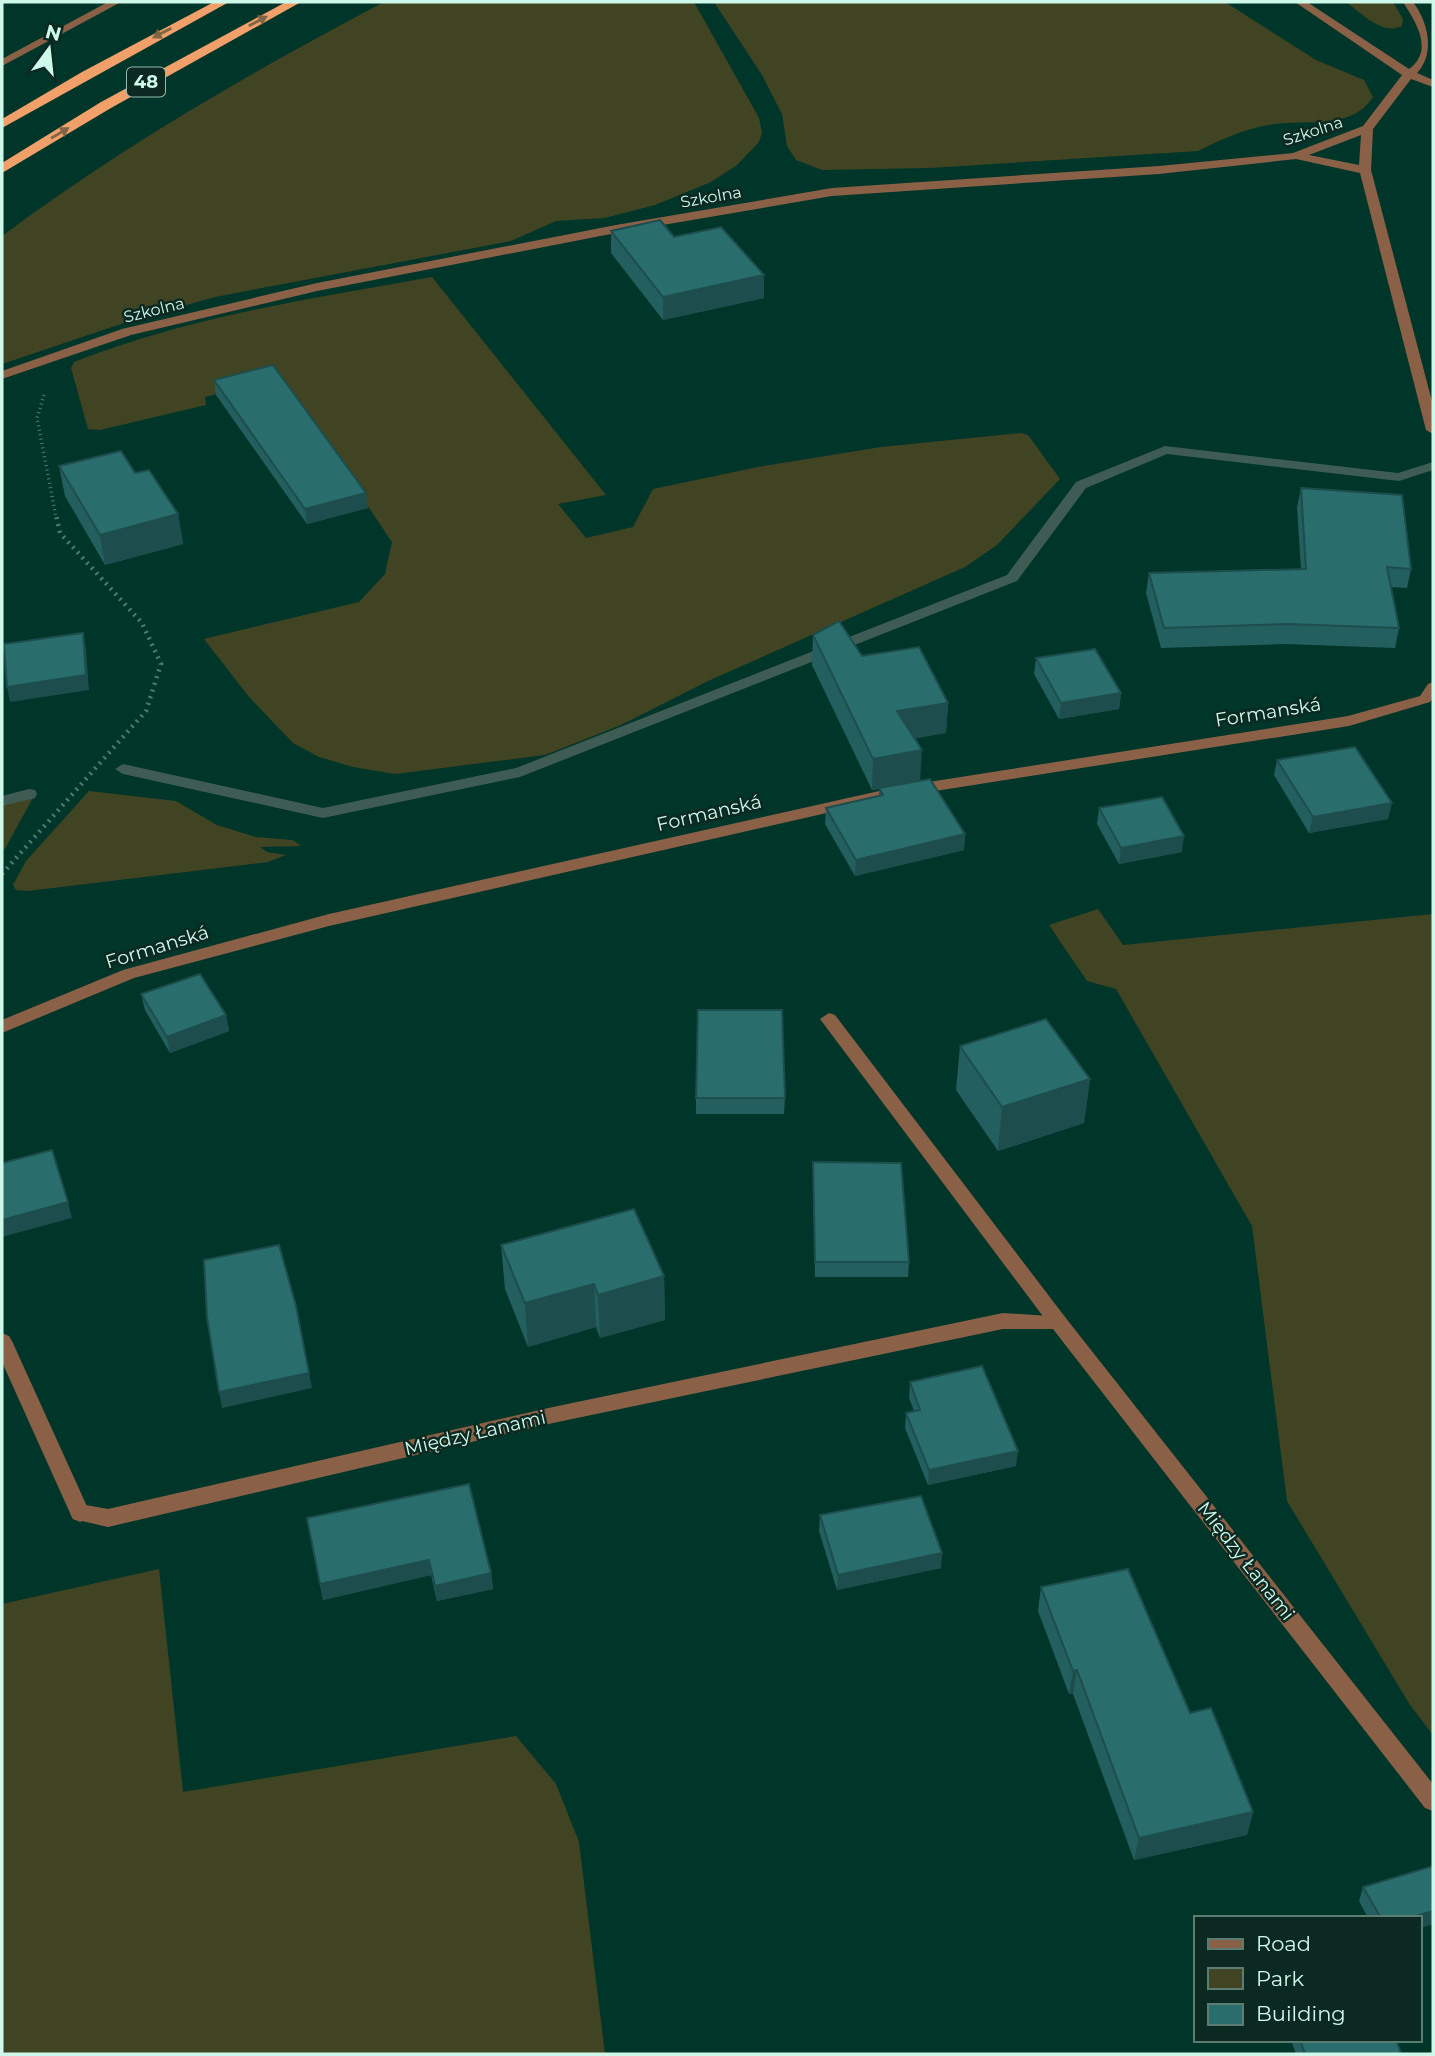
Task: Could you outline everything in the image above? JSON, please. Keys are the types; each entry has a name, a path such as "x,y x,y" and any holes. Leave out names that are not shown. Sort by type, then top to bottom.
{"highway":[{"name":"48","path":"2,124 86,75 223,2"},
{"name":"48","path":"2,169 118,98 295,2"}],"street":[{"path":"2,63 116,2"},
{"path":"1300,2 1409,74 1433,84"},
{"name":"Szkolna","path":"2,375 127,332 317,286 616,229 832,192 1159,170 1295,156 1367,130 1409,74 1422,65 1428,44 1426,27 1408,2"},
{"path":"1367,130 1365,170 1433,430"},
{"path":"1295,156 1365,170"},
{"name":"Formanská","path":"2,1027 129,974 329,920 897,792 1349,721 1425,699 1433,687"},
{"name":"Między Łanami","path":"829,1019 1058,1322 1433,1801"},
{"name":"Między Łanami","path":"2,1340 80,1513 108,1518 553,1415 1003,1321 1058,1322"}],"path":[{"path":"2,874 146,711 161,664 142,623 60,533 47,481 37,418 54,357"}],"green space":[{"path":"384,2 694,2 759,118 762,133 759,142 737,165 711,182 655,205 604,218 556,221 511,241 215,297 133,320 2,364 2,236 93,172 188,112"},
{"path":"714,2 1225,2 1316,60 1364,80 1373,97 1352,115 1325,122 1283,123 1260,127 1232,135 1198,151 930,168 822,170 796,160 787,146 782,114 762,75"},
{"path":"1346,2 1393,2 1403,19 1402,26 1380,26"},
{"path":"432,277 606,495 558,504 586,538 633,527 653,489 758,467 881,447 1021,433 1028,435 1060,479 997,545 965,567 708,681 621,725 545,755 395,774 353,767 319,757 293,743 249,697 204,639 359,602 385,574 392,542 281,378 205,397 206,405 100,430 88,429 71,368 74,362 162,332 251,310"},
{"path":"89,791 176,801 217,825 256,837 293,840 301,846 260,847 267,852 286,855 268,862 28,891 16,890 13,885 26,861"},
{"path":"34,796 2,854 2,803"},
{"path":"1098,909 1123,945 1433,914 1433,1735 1410,1705 1287,1501 1252,1226 1116,989 1087,981 1049,925"},
{"path":"159,1569 183,1792 516,1736 556,1784 579,1842 605,2054 2,2054 2,1604"}],"building":[{"path":"660,220 674,237 721,227 764,275 663,297 611,231"},
{"path":"273,365 366,493 305,509 214,380"},
{"path":"121,451 135,473 149,470 178,514 100,535 59,466"},
{"path":"1301,488 1402,495 1411,569 1387,567 1399,628 1288,624 1164,628 1149,573 1306,569"},
{"path":"839,621 862,656 919,647 948,703 897,711 922,750 873,759 813,635"},
{"path":"83,633 86,675 7,687 4,644"},
{"path":"1095,649 1121,693 1061,703 1036,658"},
{"path":"1355,747 1392,803 1313,817 1277,760"},
{"path":"930,779 965,834 856,860 826,808 883,795 879,788"},
{"path":"1162,797 1184,836 1121,848 1099,808"},
{"path":"200,974 226,1015 167,1037 141,994"},
{"path":"698,1010 782,1010 785,1098 696,1098"},
{"path":"1046,1019 1090,1079 1002,1107 960,1046"},
{"path":"52,1150 68,1202 2,1220 2,1163"},
{"path":"813,1162 901,1163 909,1262 815,1262"},
{"path":"634,1209 664,1276 598,1295 594,1284 525,1303 501,1245"},
{"path":"279,1245 296,1306 309,1373 219,1392 207,1317 204,1260"},
{"path":"982,1366 1018,1451 929,1470 906,1413 920,1410 910,1382"},
{"path":"469,1484 491,1573 435,1586 429,1560 320,1584 307,1518"},
{"path":"921,1496 942,1553 838,1575 820,1515"},
{"path":"1128,1569 1190,1713 1211,1708 1253,1812 1139,1838 1077,1670 1073,1671 1041,1587"},
{"path":"1433,1866 1433,1911 1417,1916 1380,1916 1363,1887"},
{"path":"1301,2042 1397,2042 1401,2053 1396,2054 1305,2054"}],"waterway":[{"path":"123,769 323,813 520,772 1012,578 1081,485 1165,450 1399,477 1433,466"},
{"path":"2,801 29,794"}]}
